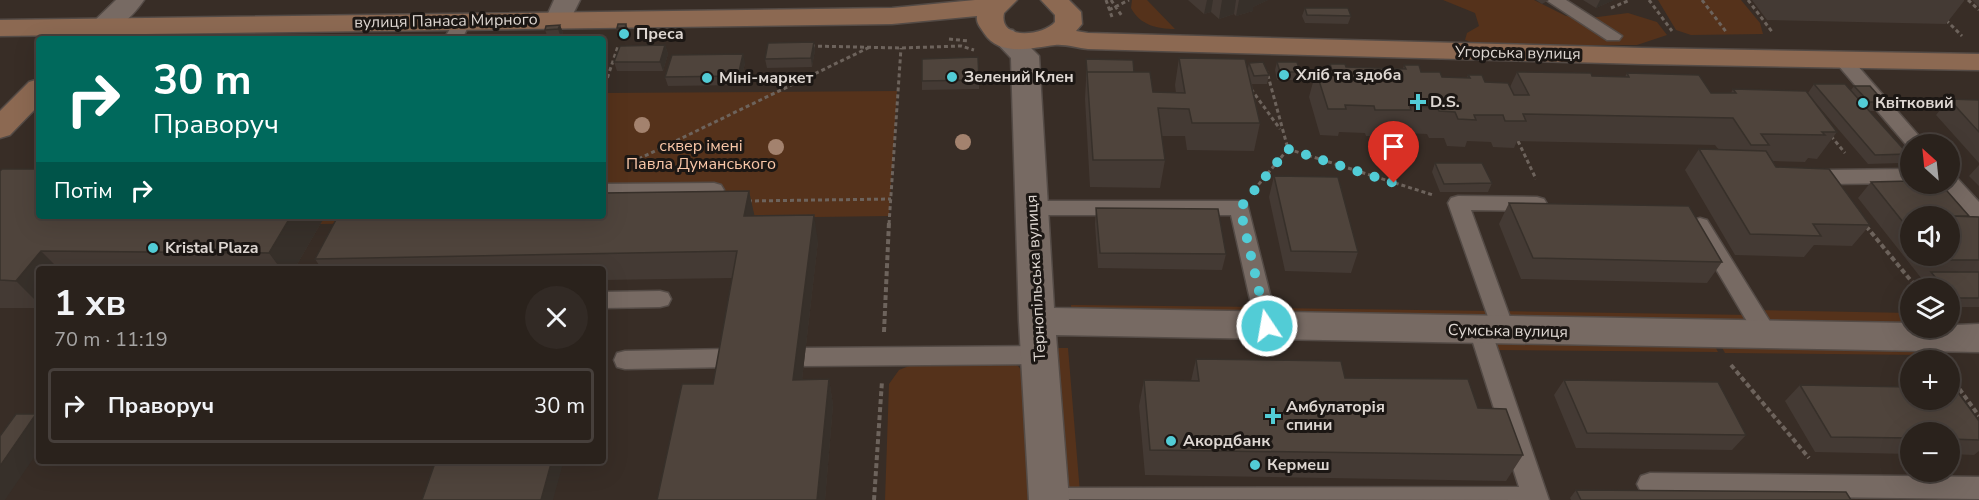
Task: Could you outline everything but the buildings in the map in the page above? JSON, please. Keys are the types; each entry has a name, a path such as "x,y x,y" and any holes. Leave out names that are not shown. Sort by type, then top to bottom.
{"street":[{"path":"94,33 131,0"},
{"path":"1014,23 1065,30 1070,22 1069,14 1064,6 1054,0"},
{"name":"вулиця Панаса Мирного","path":"0,28 94,33 458,30 562,10 892,16 1014,23"},
{"name":"Угорська вулиця","path":"1014,23 1088,41 1843,60 1972,51"},
{"name":"Тернопільська вулиця","path":"1014,23 1032,208 1049,499"},
{"path":"0,128 36,91"},
{"name":"Сумська вулиця","path":"1038,338 1267,326 1979,338"}],"lane":[{"path":"1554,0 1613,36"},
{"path":"1843,60 1907,134"},
{"path":"1827,177 1900,176"},
{"path":"606,191 714,190"},
{"path":"1960,194 1979,215"},
{"path":"1049,499 1536,499 1458,203 1554,204"},
{"path":"1032,208 1240,208 1267,326"},
{"path":"1689,208 1766,334"},
{"path":"606,300 660,299"},
{"path":"805,357 1038,338"},
{"path":"625,360 730,358"},
{"path":"1650,484 1849,490 1979,488"}],"path":[{"path":"1109,10 1129,0"},
{"path":"1649,0 1677,37"},
{"path":"1702,0 1731,37"},
{"path":"1748,0 1776,38"},
{"path":"1968,0 1979,10"},
{"path":"1942,16 1972,51"},
{"path":"606,82 619,41"},
{"path":"624,165 871,47"},
{"path":"760,201 891,199 901,48"},
{"path":"1264,63 1288,149"},
{"path":"1250,88 1282,132"},
{"path":"1828,132 1865,176"},
{"path":"1518,141 1554,204"},
{"path":"1288,149 1458,203"},
{"path":"1240,208 1288,149"},
{"path":"1864,223 1909,278"},
{"path":"1711,334 1725,357 1849,490"},
{"path":"1960,390 1979,416"}],"green space":[{"path":"1132,0 1147,0 1175,29 1156,27 1144,22 1131,8"},
{"path":"1443,0 1534,0 1566,16 1598,17 1628,13 1657,22 1667,35 1637,45 1480,45 1465,40 1467,33 1479,26 1475,13"},
{"path":"1658,0 1741,0 1760,23 1763,34 1691,35 1676,30"},
{"name":"сквер імені Павла Думанського","path":"897,91 889,216 319,224 322,219 606,219 606,93"},
{"path":"1071,305 1261,307 1263,322 1072,320"},
{"path":"1267,308 1493,311 1499,327 1270,324"},
{"path":"1756,310 1900,313 1900,327 1768,330"},
{"path":"1499,311 1752,315 1762,332 1505,328"},
{"path":"1486,334 1710,337 1718,352 1492,350"},
{"path":"1716,337 1921,340 1928,350 1900,350 1900,355 1725,353"},
{"path":"1043,348 1068,348 1080,493 1054,493"},
{"path":"1004,361 1018,366 1029,380 1033,500 885,500 889,384 899,370 909,366"}],"place":[{"name":"Преса","path":"624,34"},
{"name":"Хліб та здоба","path":"1284,75"},
{"name":"Зелений Клен","path":"952,77"},
{"name":"Міні-маркет","path":"707,78"},
{"name":"D.S.","path":"1418,102"},
{"name":"Квітковий","path":"1863,103"},
{"name":"Kristal Plaza","path":"153,248"},
{"name":"Амбулаторія спини","path":"1273,416"},
{"name":"Акордбанк","path":"1171,441"},
{"name":"Кермеш","path":"1255,465"}],"route":[{"path":"1267,326 1240,208 1288,149 1394,183"}]}
